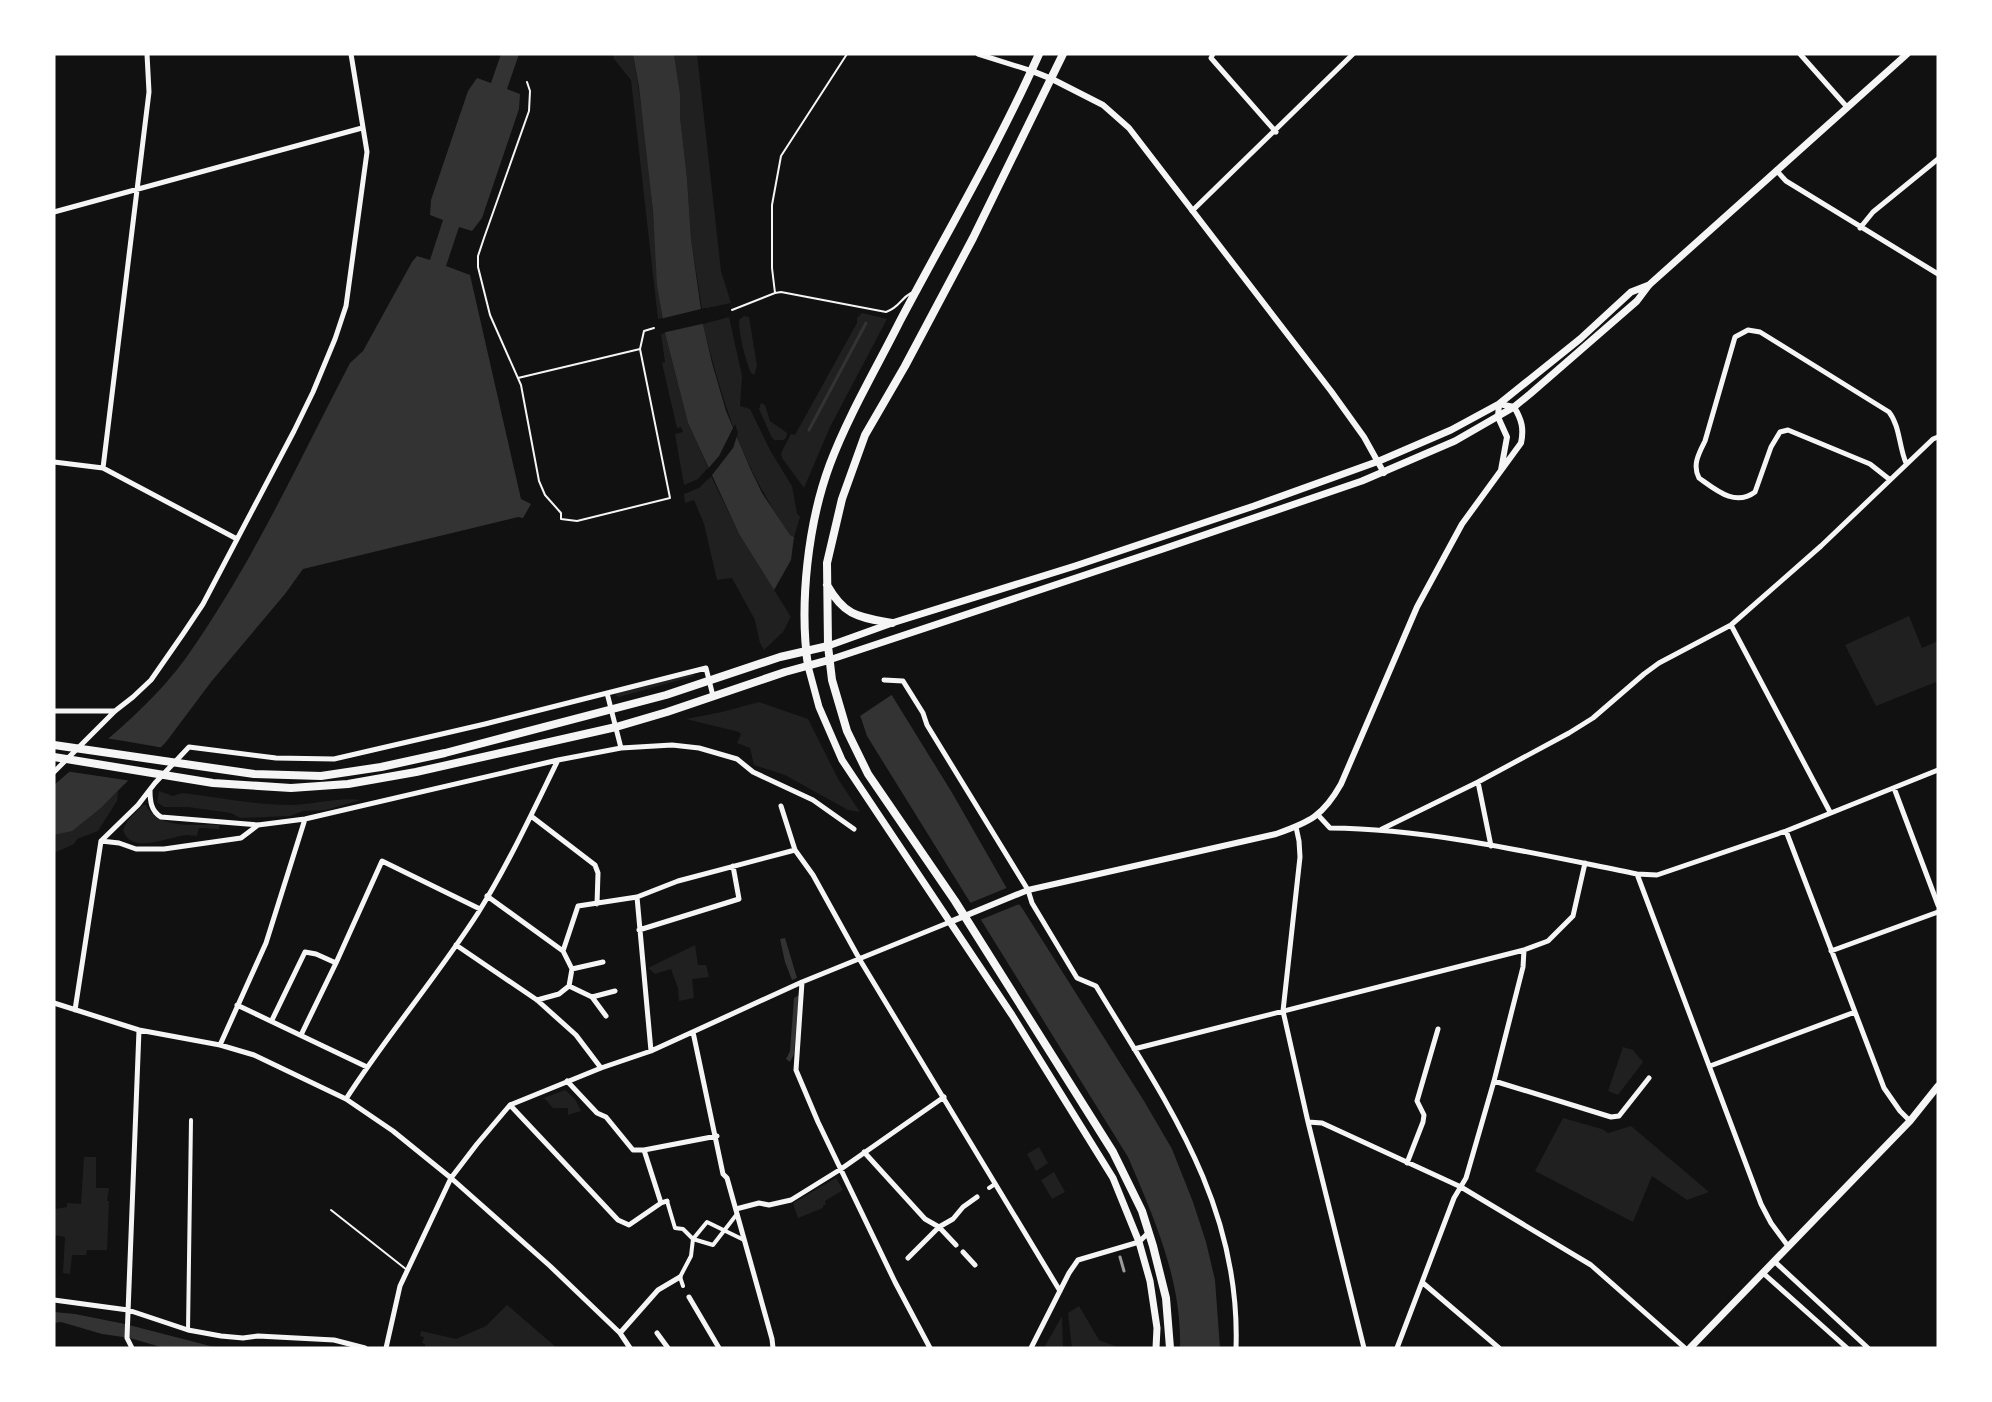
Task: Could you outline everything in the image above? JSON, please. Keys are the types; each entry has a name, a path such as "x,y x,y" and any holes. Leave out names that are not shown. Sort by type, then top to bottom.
{"main road":[{"path":"1039,54 956,219 866,388 830,464 810,542 805,639 809,650 808,666 819,707 842,760 1012,1015 1098,1152 1125,1204 1139,1242 1155,1304 1156,1348"},
{"path":"1063,54 1053,79 968,248 866,435 842,499 827,563 829,660 847,731 868,774 964,915 1113,1152 1142,1211 1149,1232 1166,1298 1170,1348"},
{"path":"57,758 213,783 262,787 322,787 416,772 616,727 820,663 1384,473 1455,441 1514,407 1578,354 1637,301 1649,285 1907,54"},
{"path":"54,745 254,774 321,776 381,767 446,753 612,710 709,682 780,657 828,646 892,623 1120,551 1379,461 1452,430 1499,404 1571,346 1631,292 1649,285"},
{"path":"826,585 849,613 864,619 892,623"},
{"path":"1690,1348 1910,1121 1938,1086"}],"street":[{"path":"103,468 149,92 147,54"},
{"path":"54,772 115,711 151,680 203,604 313,392 335,339 346,306 367,152 351,54"},
{"path":"978,54 1053,79 1103,105 1129,128 1331,391 1379,461 1384,473"},
{"path":"1213,54 1211,58 1275,132"},
{"path":"1192,211 1353,54"},
{"path":"1800,54 1847,107"},
{"path":"54,212 362,128"},
{"path":"1860,228 1873,212 1938,159"},
{"path":"1776,170 1786,181 1938,274"},
{"path":"1889,479 1870,464 1788,430 1780,432 1771,447 1755,492 1749,496 1734,498 1699,478 1696,472 1698,455 1705,441 1735,337 1748,330 1760,332 1889,412 1894,419 1900,450 1906,463"},
{"path":"386,1348 400,1286 451,1178 510,1105 601,1068 651,1051 802,982 1018,893 1276,834 1296,827 1318,815 1329,804 1341,784 1417,607 1462,524 1521,443 1524,430 1520,416 1514,407 1499,404 1498,417 1507,437 1501,470"},
{"path":"1382,829 1569,734 1593,718 1644,674 1731,625 1821,546 1906,463 1938,437"},
{"path":"54,462 103,468 237,539"},
{"path":"1731,625 1830,812"},
{"path":"75,1010 101,842 189,747 276,758 334,759 608,697 705,668 713,696"},
{"path":"884,680 903,681 923,713 927,725 1028,890 1032,903 1077,978 1096,986 1173,1112 1195,1155 1213,1201 1223,1237 1234,1294 1237,1320 1236,1348"},
{"path":"608,697 621,748"},
{"path":"54,711 115,711"},
{"path":"150,790 154,812 161,817 258,825 305,819 558,760 621,748 672,745 699,748 737,759 753,772 813,800 855,829"},
{"path":"346,1099 480,909 531,816 558,760"},
{"path":"1318,815 1330,828 1382,829 1491,846 1637,874 1657,875 1786,831 1938,770"},
{"path":"1478,782 1491,846"},
{"path":"1894,788 1938,905"},
{"path":"781,806 795,850 813,875 860,960 1060,1292"},
{"path":"531,816 595,865 598,873 597,904"},
{"path":"220,1045 266,943 305,819"},
{"path":"101,842 118,843 136,849 164,849 241,838 258,825"},
{"path":"1296,827 1300,857 1283,1011 1364,1348"},
{"path":"1786,831 1884,1088 1910,1121"},
{"path":"563,951 578,906 637,897 678,881 795,850"},
{"path":"301,1035 382,861 480,909"},
{"path":"1134,1049 1524,950 1548,941 1573,916 1585,864"},
{"path":"639,930 739,899 733,866"},
{"path":"1637,874 1761,1204 1771,1223 1788,1246"},
{"path":"487,896 563,951 572,969 570,986 559,994 537,1000"},
{"path":"637,897 651,1051"},
{"path":"1831,951 1938,912"},
{"path":"456,945 537,1000 576,1035 601,1068"},
{"path":"1397,1348 1455,1198 1466,1178 1494,1082 1523,968 1524,950"},
{"path":"272,1020 305,952 336,963"},
{"path":"572,969 603,962"},
{"path":"802,982 796,1070 891,1274 930,1348"},
{"path":"570,986 592,997 606,1016"},
{"path":"592,997 615,991"},
{"path":"54,1003 139,1030 220,1045 254,1055 346,1099 393,1131 451,1178 550,1266 620,1333 630,1348"},
{"path":"237,1005 367,1067"},
{"path":"1710,1066 1855,1012"},
{"path":"1407,1163 1423,1122 1424,1115 1417,1101 1438,1029"},
{"path":"132,1348 127,1338 139,1030"},
{"path":"693,1032 717,1136 716,1143 723,1174 727,1178 737,1211 773,1348"},
{"path":"1494,1082 1611,1117 1619,1116 1649,1078"},
{"path":"567,1082 597,1113 606,1117 633,1150 645,1150 717,1136"},
{"path":"510,1105 618,1220 629,1225 661,1203 668,1201 675,1228 683,1229 693,1239 713,1245 737,1211 759,1203 769,1205 791,1200 841,1169 944,1097"},
{"path":"188,1330 191,1120"},
{"path":"1308,1122 1322,1123 1461,1187 1591,1265 1685,1348"},
{"path":"645,1150 661,1203"},
{"path":"864,1152 925,1219 939,1227 956,1245"},
{"path":"989,1188 995,1184"},
{"path":"908,1258 939,1227 977,1197"},
{"path":"620,1333 658,1290 680,1277 691,1256 693,1239 707,1222 744,1240"},
{"path":"1031,1348 1078,1260 1139,1242 1149,1232"},
{"path":"963,1252 975,1265"},
{"path":"1773,1262 1868,1348"},
{"path":"891,1274 897,1269"},
{"path":"1763,1273 1847,1348"},
{"path":"680,1277 683,1286"},
{"path":"1423,1283 1499,1348"},
{"path":"688,1298 719,1348"},
{"path":"54,1300 128,1310 188,1330 221,1336 334,1340 365,1348"},
{"path":"657,1334 668,1348"}],"lane":[{"path":"775,293 772,268 772,205 778,164 791,138 847,54"},
{"path":"527,82 530,91 527,118 478,256 478,267 490,315 518,378 539,481 544,495 561,513 561,519 577,521 670,498 640,349 644,331 654,328"},
{"path":"732,310 775,293 793,293 886,312 900,305 906,296 917,289"},
{"path":"518,378 640,349"},
{"path":"331,1210 407,1270"}],"shaded area":[{"path":"501,54 519,54 507,89 520,94 519,109 482,218 472,231 459,227 446,266 470,275 521,499 531,504 523,518 518,517 303,569 285,594 211,682 166,742 101,808 72,831 54,835 54,785 142,708 174,674 188,655 254,548 350,363 363,351 412,262 417,256 430,260 443,220 430,215 431,200 468,91 477,78 491,83"},
{"path":"613,54 633,54 651,193 662,318 658,319 631,80 614,59"},
{"path":"633,54 674,54 680,94 691,239 703,324 726,411 750,468 762,493 790,535 794,537 951,791 1006,887 1022,908 1172,1149 1206,1242 1215,1280 1220,1348 1180,1348 1176,1298 1171,1274 1156,1226 1128,1157 867,736 861,718 793,620 739,534 688,423 665,333 657,285 653,211"},
{"path":"674,54 697,54 721,271 731,303 702,309 691,239 680,94"},
{"path":"862,313 887,319 830,427 804,488 782,458 781,453 791,434 795,435 857,323 857,318"},
{"path":"744,316 749,317 757,366 754,375 747,361 740,333 739,320"},
{"path":"729,317 742,376 740,406 750,409 771,452 792,486 797,513 800,517 794,537 790,535 759,485 736,434 718,380 703,324"},
{"path":"665,333 688,423 708,468 698,479 684,485 675,434 683,432 681,427 677,428 662,363 665,362 661,334"},
{"path":"761,403 765,405 770,421 787,433 783,440 774,440 771,436 759,409"},
{"path":"711,476 739,534 791,616 783,632 764,650 760,643 755,620 732,578 717,580 704,524 694,500 685,503 684,494 699,488"},
{"path":"1909,616 1922,648 1938,641 1938,687 1936,682 1876,706 1845,645"},
{"path":"693,674 694,676 619,697 615,695 617,693"},
{"path":"759,702 808,719 838,779 860,812 848,810 785,775 754,765 750,748 737,743 741,734 739,732 686,719"},
{"path":"118,791 117,801 98,831 77,839 74,844 54,853 54,835 72,830 101,808"},
{"path":"159,791 173,796 182,793 276,805 360,800 326,810 303,811 290,816 240,818 231,813 188,807 164,807 157,802"},
{"path":"143,805 146,805 159,819 168,822 219,825 219,829 199,828 197,836 187,835 152,843 134,842 127,838 123,830 128,820"},
{"path":"785,938 797,978 792,980 780,939"},
{"path":"695,945 698,965 706,965 709,977 692,979 694,998 679,1001 678,988 671,969 655,974 648,968"},
{"path":"799,995 794,1054 790,1062 786,1059 790,1051 794,998"},
{"path":"1623,1047 1633,1050 1643,1062 1618,1095 1608,1091"},
{"path":"565,1090 575,1099 581,1111 568,1115 568,1108 553,1108 544,1098"},
{"path":"1563,1118 1602,1129 1608,1133 1631,1126 1709,1192 1687,1200 1652,1176 1633,1222 1535,1171"},
{"path":"1039,1147 1048,1163 1036,1171 1027,1154"},
{"path":"84,1157 96,1157 96,1188 109,1188 107,1250 87,1250 86,1255 72,1255 70,1274 63,1273 65,1237 54,1235 55,1209 67,1207 67,1203 81,1204"},
{"path":"1054,1172 1065,1192 1052,1199 1041,1180"},
{"path":"836,1178 843,1190 825,1201 823,1208 798,1218 793,1203"},
{"path":"507,1305 557,1348 425,1348 425,1344 422,1343 424,1337 420,1336 421,1331 456,1339 486,1326"},
{"path":"1079,1306 1099,1340 1120,1348 1072,1348 1068,1313"},
{"path":"54,1312 125,1324 218,1348 164,1348 61,1322 54,1323"},
{"path":"1062,1316 1063,1348 1044,1348"}],"pier":[{"path":"705,308 706,323 662,333 660,319"},
{"path":"735,424 738,433 733,448 709,479 706,471 719,456"},
{"path":"794,537 893,694 860,716 866,737 859,719 822,667 774,590 791,560"},
{"path":"105,738 164,748 132,781 65,771"},
{"path":"1009,887 1022,903 980,920 970,903"}],"waterway":[{"path":"809,430 866,323"}],"railway":[{"path":"1120,1257 1124,1271"}]}
